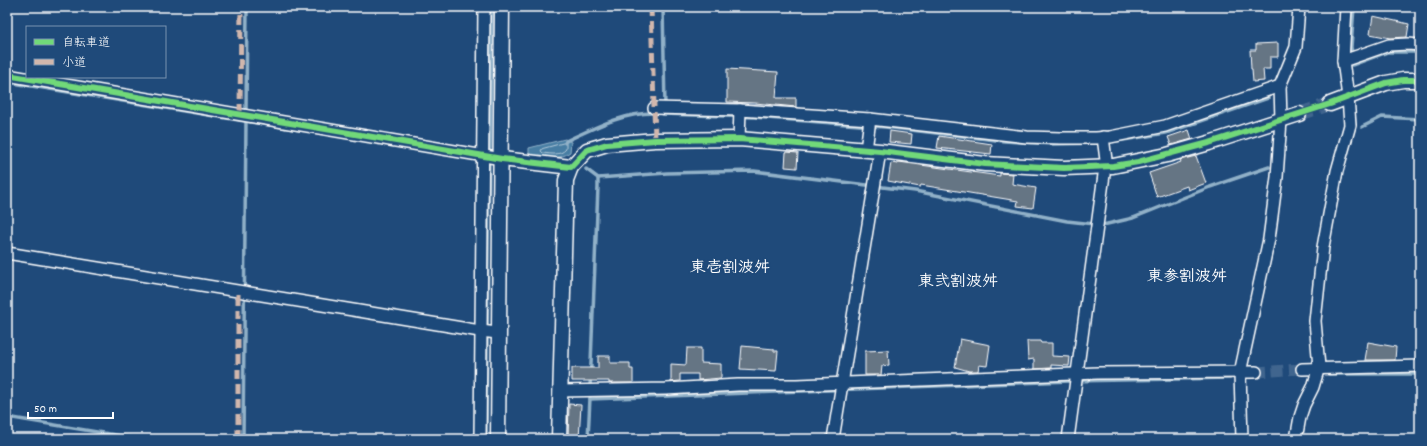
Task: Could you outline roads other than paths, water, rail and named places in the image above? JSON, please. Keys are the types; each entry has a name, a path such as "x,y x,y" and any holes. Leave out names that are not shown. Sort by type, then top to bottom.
{"street":[{"path":"484,7 491,157 486,330 498,439"},
{"path":"480,439 486,330 491,157 502,7"},
{"path":"1242,439 1240,373 1269,239 1277,177 1281,120 1280,86 1296,47 1299,7"},
{"path":"1296,439 1300,417 1313,387 1319,367 1315,320 1323,247 1337,171 1350,125 1348,97 1350,59 1346,7"},
{"path":"1350,59 1389,45 1420,45"},
{"path":"7,75 491,157 571,167"},
{"path":"1330,104 1386,83 1403,80 1420,80"},
{"path":"661,109 1104,142 1165,126 1280,86"},
{"path":"739,139 740,114"},
{"path":"559,439 566,180 571,167 587,150 607,144 655,140 739,139 880,151 985,164 1064,168 1104,167 1138,162 1167,155 1298,114"},
{"path":"866,150 869,124"},
{"path":"1068,439 1075,377 1097,232 1106,160 1104,142"},
{"path":"833,439 880,151"},
{"path":"7,252 244,292 486,330"},
{"path":"1302,368 1420,366"},
{"path":"560,391 620,391 738,385 842,388 1075,377 1098,373 1256,372"}],"water":[{"path":"565,139 571,142 570,152 566,155 551,158 529,156 529,148"}],"waterway":[{"path":"246,110 247,7"},
{"path":"486,439 492,7"},
{"path":"663,7 665,107"},
{"path":"1353,57 1351,47 1354,7"},
{"path":"1352,65 1387,52 1420,52"},
{"path":"7,82 300,130"},
{"path":"1111,142 1166,133 1268,98"},
{"path":"565,143 566,141 587,131 621,118 644,113 656,113"},
{"path":"663,114 754,117 885,127 1004,141 1052,144 1103,143"},
{"path":"1362,127 1382,117 1420,119"},
{"path":"243,439 246,121"},
{"path":"598,178 667,173 754,171 915,191 1067,221 1103,225 1133,218 1210,187 1269,167"},
{"path":"586,169 598,178 590,388"},
{"path":"1329,374 1420,374"},
{"path":"590,399 1071,381 1230,378"},
{"path":"588,439 590,398"},
{"path":"7,417 139,439"}],"tunnel":[{"path":"1299,114 1330,104"},
{"path":"1256,372 1302,369"}],"district":[{"name":"東壱割波舛","path":"730,268"},
{"name":"東参割波舛","path":"1187,277"},
{"name":"東弐割波舛","path":"958,282"}]}
